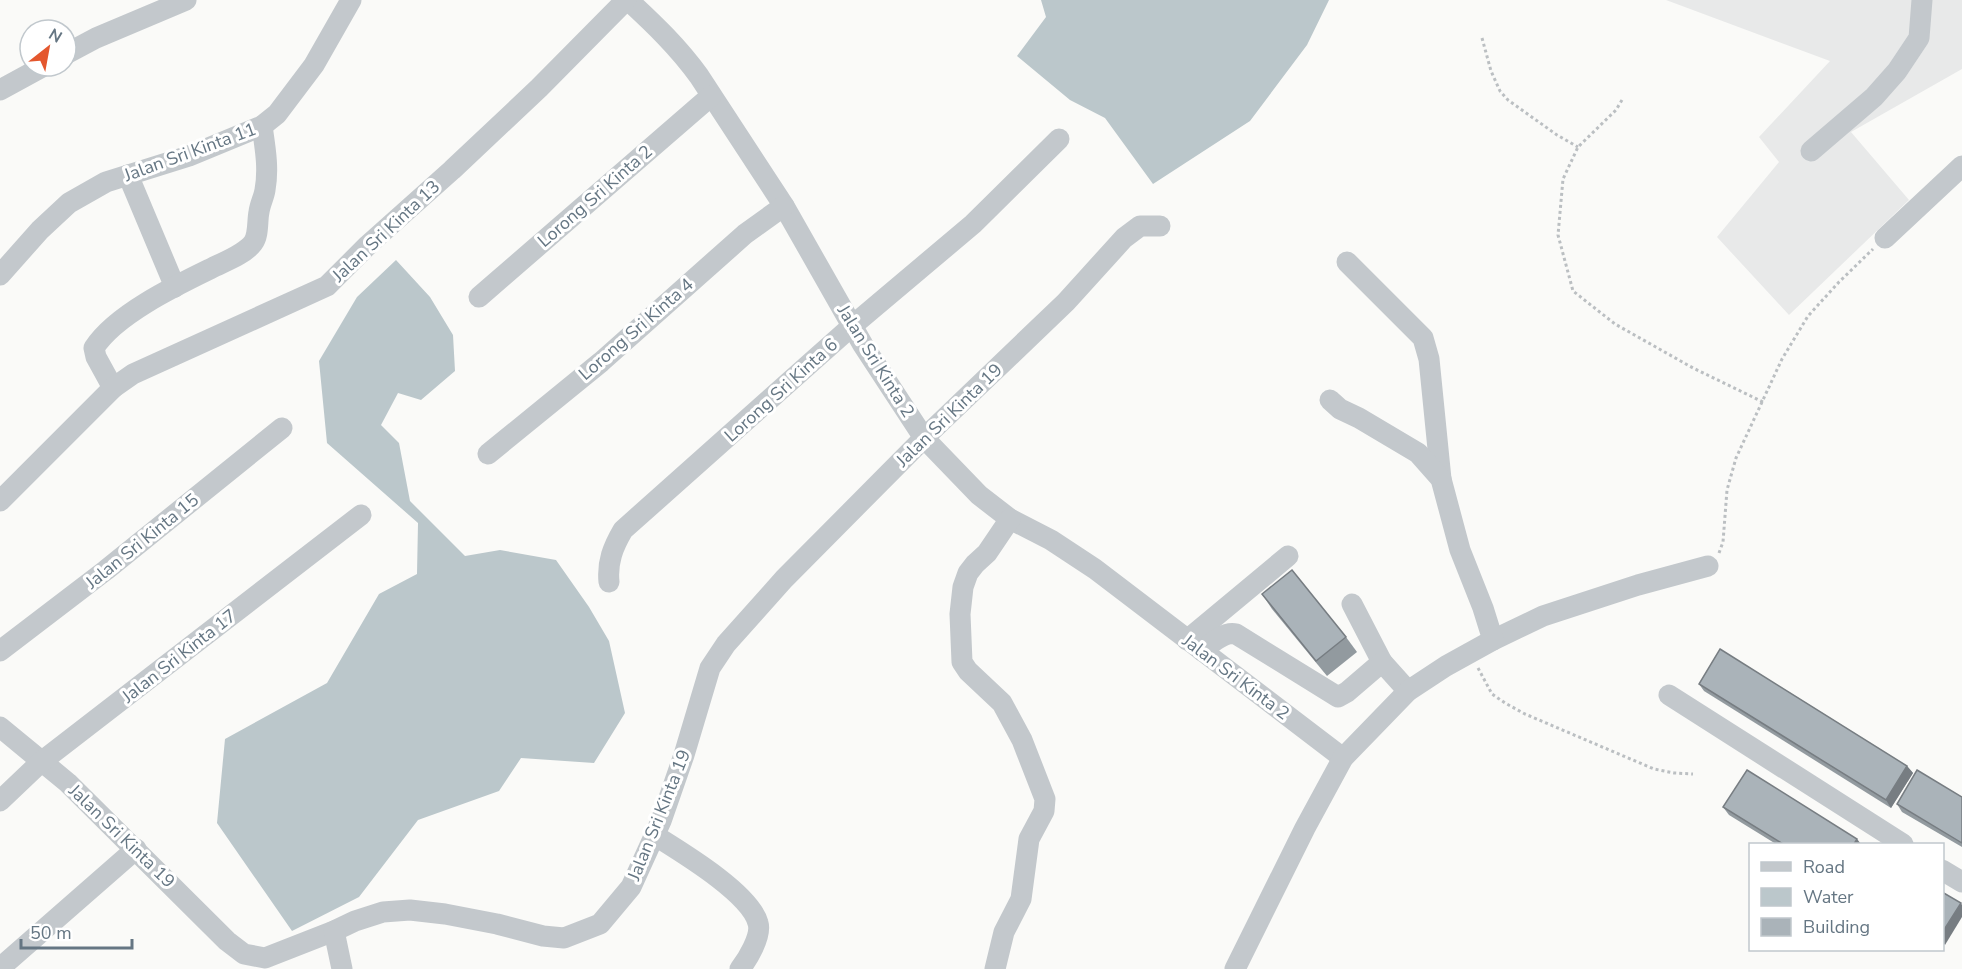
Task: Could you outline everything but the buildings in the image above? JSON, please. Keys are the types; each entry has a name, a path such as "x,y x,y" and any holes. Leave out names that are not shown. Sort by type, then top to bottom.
{"street":[{"path":"78,48 186,0"},
{"name":"Jalan Sri Kinta 11","path":"0,275 40,230 69,203 106,182 189,156 262,126 277,114 314,65 351,0"},
{"name":"Jalan Sri Kinta 2","path":"627,0 661,29 679,50 711,96 784,206 852,326 924,438 979,495 1010,519 1051,540 1095,569 1343,758"},
{"name":"Jalan Sri Kinta 13","path":"0,501 113,388 133,374 327,286 368,245 539,88 627,0"},
{"path":"1811,152 1874,97 1897,71 1919,38 1922,0"},
{"path":"0,90 22,78"},
{"name":"Lorong Sri Kinta 2","path":"479,297 711,96"},
{"path":"113,388 96,357 94,348 100,339 125,318 175,287 228,260 255,241 259,211 265,190 267,160 262,126"},
{"name":"Lorong Sri Kinta 6","path":"609,582 608,570 613,547 624,530 852,326 973,224 1059,139"},
{"path":"1885,238 1962,166"},
{"path":"128,175 175,287"},
{"name":"Lorong Sri Kinta 4","path":"488,453 601,362 745,234 784,206"},
{"name":"Jalan Sri Kinta 19","path":"0,727 68,783 226,941 244,954 265,958 383,912 410,910 465,918 543,936 564,938 600,924 631,887 654,835 684,755 711,668 726,644 784,579 924,438 1066,302 1124,238 1140,226 1160,226"},
{"path":"1347,262 1423,338 1429,358 1441,479 1460,550 1493,640"},
{"path":"1330,400 1341,409 1418,453 1441,479"},
{"name":"Jalan Sri Kinta 15","path":"0,651 106,570 282,428"},
{"name":"Jalan Sri Kinta 17","path":"0,801 41,762 361,515"},
{"path":"995,969 1004,932 1021,899 1029,839 1044,811 1045,799 1022,740 1002,703 968,671 962,662 960,614 963,587 968,573 987,553 1010,519"},
{"path":"1195,645 1288,556"},
{"path":"1235,969 1305,828 1343,758 1407,691 1469,652 1543,616 1638,585 1708,566"},
{"path":"1352,604 1382,662 1407,691"},
{"path":"1195,645 1225,634 1236,634 1338,697 1382,662"},
{"path":"1669,695 1901,843"},
{"path":"654,835 690,857 728,886 749,908 759,924 756,940 747,961 740,969"},
{"path":"6,966 136,849"},
{"path":"1944,871 1962,882"},
{"path":"334,931 342,969"}],"path":[{"path":"1482,38 1491,71 1500,91 1508,100 1578,147"},
{"path":"1622,100 1616,110 1578,147 1563,179 1558,235 1573,291 1615,324 1693,368 1763,402"},
{"path":"1708,566 1718,557 1723,542 1726,490 1736,458 1782,359 1808,316 1839,282 1885,238"},
{"path":"1469,652 1492,694 1526,714 1654,769 1693,774"}],"shaded area":[{"path":"1666,0 1962,0 1962,69 1851,132 1909,200 1789,315 1717,237 1779,162 1759,137 1830,61"}],"water":[{"path":"1041,0 1329,0 1307,45 1250,121 1153,184 1105,118 1070,100 1017,56 1046,17"},
{"path":"396,260 430,297 453,335 455,371 421,400 398,393 381,425 399,443 410,501 465,556 500,550 556,560 589,607 609,641 625,713 594,763 521,758 499,791 418,820 359,897 292,931 217,823 225,739 327,683 379,594 417,574 418,523 327,443 319,361 357,297"}]}
